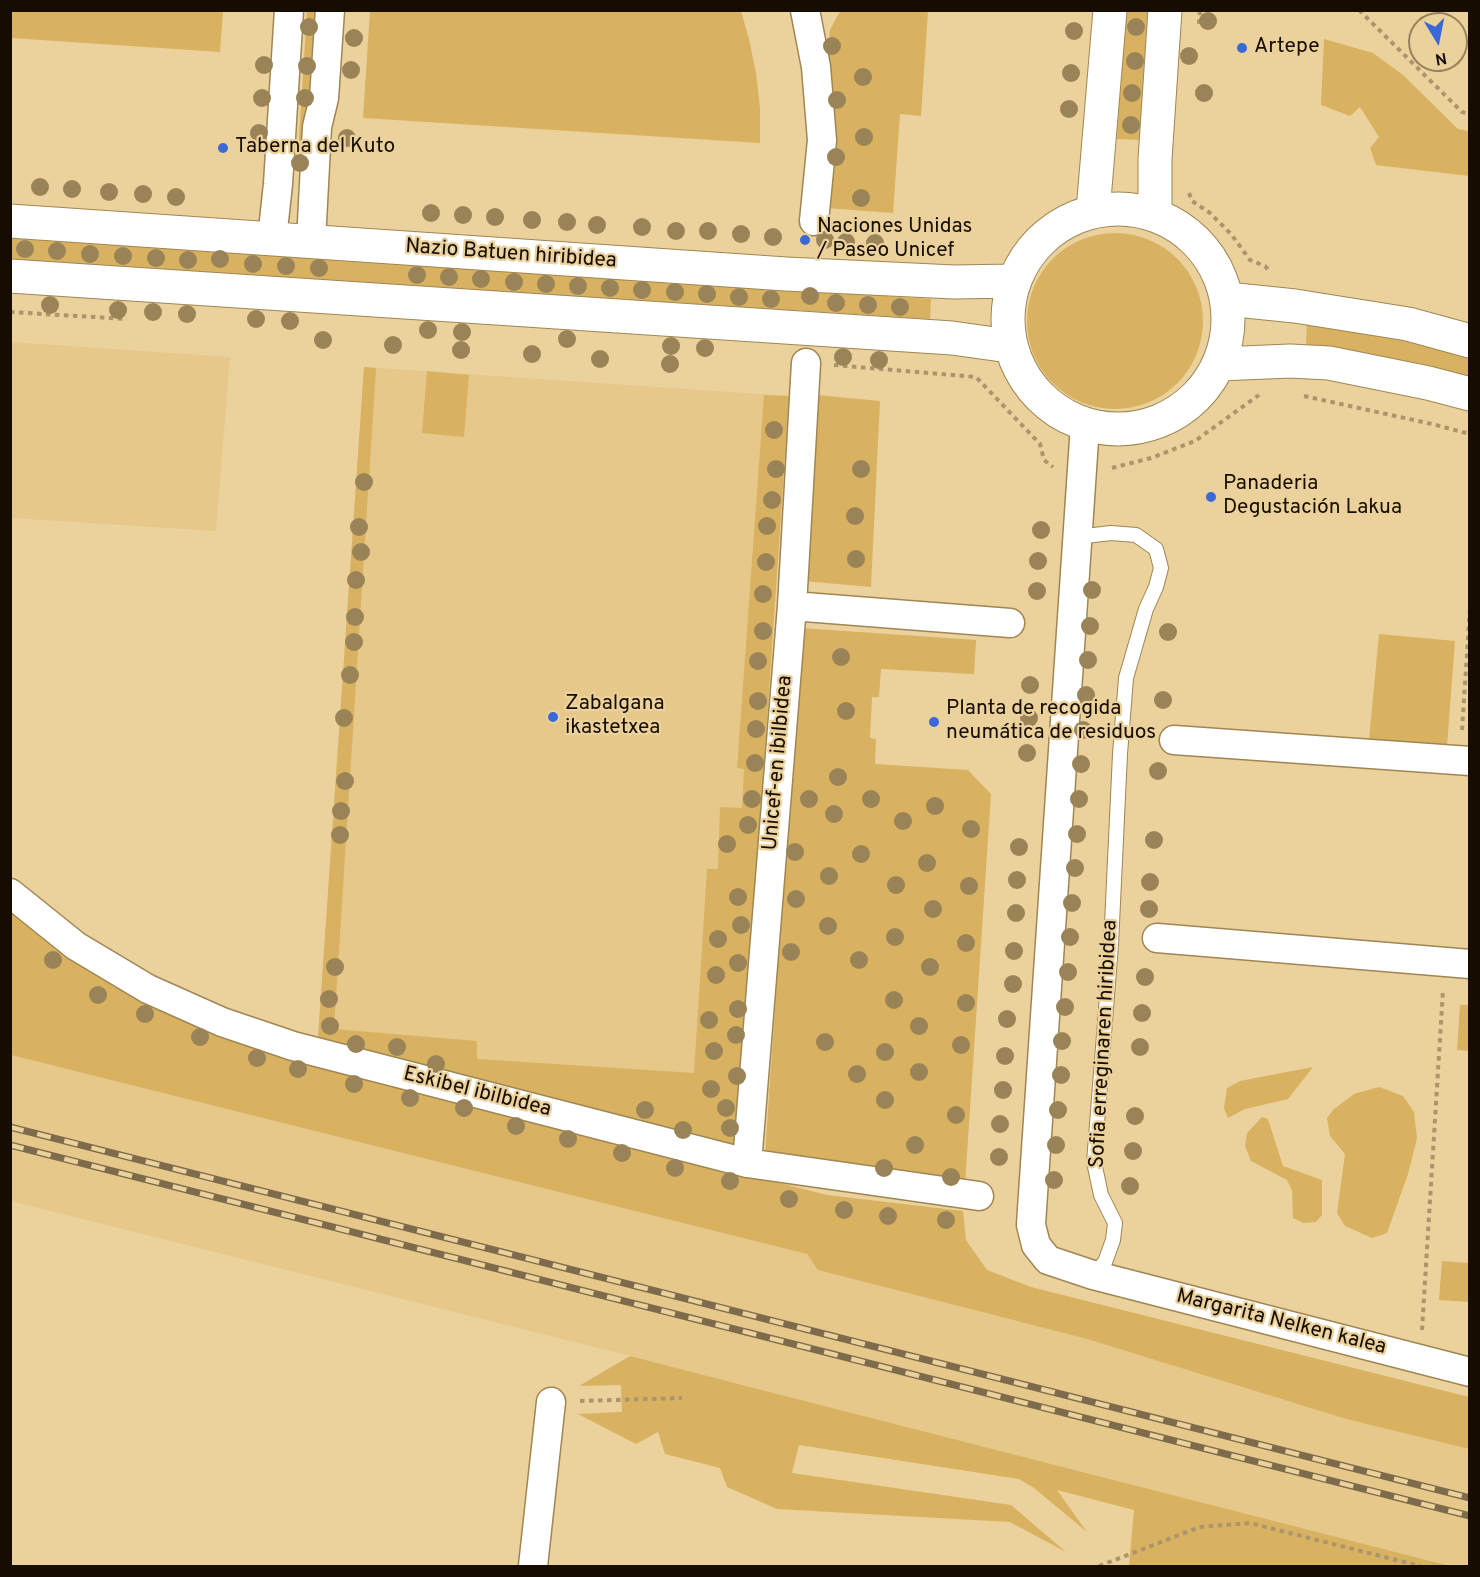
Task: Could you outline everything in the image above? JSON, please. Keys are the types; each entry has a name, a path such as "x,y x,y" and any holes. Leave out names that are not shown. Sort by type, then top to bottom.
{"main road":[{"path":"1093,211 1110,10"},
{"path":"1155,214 1155,159 1165,10"},
{"path":"1125,208 1155,214 1189,233 1214,263 1227,299 1229,321 1227,343 1220,364 1202,391 1178,412 1149,426 1117,430 1085,425 1051,408 1024,381 1009,346 1012,281 1025,256 1044,236 1067,220 1093,211 1125,208"},
{"name":"Nazio Batuen hiribidea","path":"10,221 786,274 954,282 1012,281"},
{"path":"10,276 952,338 1009,346"},
{"path":"1227,299 1408,324 1470,341"},
{"path":"1220,364 1329,363 1470,394"}],"street":[{"path":"272,239 290,10"},
{"path":"311,241 317,127 324,98 330,10"},
{"path":"805,10 816,67 822,140 814,221"},
{"name":"Unicef-en ibilbidea","path":"747,1163 792,606 806,363"},
{"path":"1085,425 1031,1225 1036,1245 1048,1260 1093,1275"},
{"path":"792,606 1010,623"},
{"path":"1174,740 1465,761"},
{"name":"Eskibel ibilbidea","path":"10,894 76,946 148,989 222,1022 293,1046 747,1163 980,1196"},
{"path":"1157,938 1457,963"},
{"name":"Margarita Nelken kalea","path":"1093,1275 1470,1372"},
{"path":"533,1566 551,1402"}],"lane":[{"name":"Sofia erreginaren hiribidea","path":"1077,537 1112,533 1136,535 1156,549 1161,568 1156,587 1146,609 1126,678 1111,945 1094,1162 1101,1195 1115,1223 1113,1240 1105,1262 1093,1275"}],"path":[{"path":"1198,34 1200,10"},
{"path":"1359,10 1462,112 1470,114"},
{"path":"1189,192 1192,201 1210,213 1231,234 1250,260 1265,266 1273,278 1272,304"},
{"path":"10,312 128,319"},
{"path":"806,363 976,377 1040,444 1044,460 1053,467 1115,468 1151,458 1195,441 1265,390 1267,362"},
{"path":"1296,394 1470,434"},
{"path":"1465,761 1470,608"},
{"path":"1422,1331 1457,963"},
{"path":"551,1402 682,1398"},
{"path":"1102,1566 1200,1527 1250,1523 1420,1566"}],"shaded area":[{"path":"10,11 223,11 220,52 11,38"},
{"path":"307,11 315,11 305,170 297,170"},
{"path":"370,11 741,11 756,73 760,108 760,143 363,118"},
{"path":"842,11 928,11 921,116 900,114 893,213 826,208 827,59 830,30"},
{"path":"1125,11 1148,11 1139,140 1117,139"},
{"path":"1324,39 1373,53 1403,75 1458,129 1469,131 1469,176 1376,165 1370,148 1379,137 1360,107 1350,116 1321,105"},
{"path":"1115,233 1132,234 1149,239 1178,258 1197,287 1202,304 1202,338 1197,355 1178,384 1149,403 1132,408 1115,409 1098,408 1081,403 1052,384 1033,355 1028,338 1027,321 1028,304 1033,287 1052,258 1081,239 1098,234"},
{"path":"10,238 931,299 930,319 11,260"},
{"path":"1307,322 1430,344 1469,355 1469,379 1306,346"},
{"path":"11,342 230,357 216,531 11,518"},
{"name":"Zabalgana ikastetxea","path":"364,367 789,396 738,1149 318,1038"},
{"path":"364,367 376,368 334,1029 477,1041 477,1059 694,1073 707,869 718,869 720,807 742,808 744,769 737,768 764,395 789,396 738,1149 318,1038"},
{"path":"427,371 469,375 464,437 422,433"},
{"path":"816,395 880,401 871,587 803,581"},
{"path":"801,628 976,640 974,674 881,669 879,697 872,697 870,738 876,739 875,764 968,770 991,794 965,1184 765,1155"},
{"path":"1379,634 1455,641 1447,746 1369,740"},
{"path":"10,910 85,968 137,999 212,1033 313,1064 827,1195 963,1211 966,1240 987,1270 1031,1287 1469,1397 1469,1449 1346,1419 1087,1339 818,1270 807,1254 11,1055"},
{"path":"1460,1005 1469,1005 1469,1051 1457,1050"},
{"path":"10,1055 807,1254 818,1270 1087,1339 1346,1419 1469,1449 1469,1566 1450,1566 630,1356 11,1201"},
{"path":"1313,1067 1288,1099 1245,1109 1228,1118 1224,1108 1227,1088 1240,1081"},
{"path":"1379,1087 1403,1096 1414,1112 1417,1138 1408,1174 1387,1233 1372,1238 1345,1226 1337,1213 1345,1154 1330,1136 1327,1118 1334,1109 1354,1094"},
{"path":"1262,1117 1268,1119 1283,1166 1322,1180 1322,1215 1316,1222 1303,1223 1293,1218 1292,1190 1287,1180 1251,1161 1245,1146 1247,1133"},
{"path":"1442,1261 1469,1263 1469,1302 1439,1300"},
{"path":"630,1356 1450,1566 1129,1566 1134,1510 1057,1490 1087,1532 1034,1488 1019,1479 799,1445 792,1473 1011,1505 1066,1552 1010,1522 777,1509 727,1487 720,1468 665,1454 658,1432 636,1444 578,1414 622,1412 621,1385 579,1386"}],"railway":[{"path":"10,1127 1470,1498"},
{"path":"10,1145 1470,1516"}],"place":[{"name":"Artepe","path":"1242,48"},
{"name":"Taberna del Kuto","path":"223,148"},
{"name":"Naciones Unidas / Paseo Unicef","path":"805,240"},
{"name":"Panaderia Degustación Lakua","path":"1211,497"},
{"name":"Zabalgana ikastetxea","path":"553,717"},
{"name":"Planta de recogida neumática de residuos","path":"934,722"}]}
